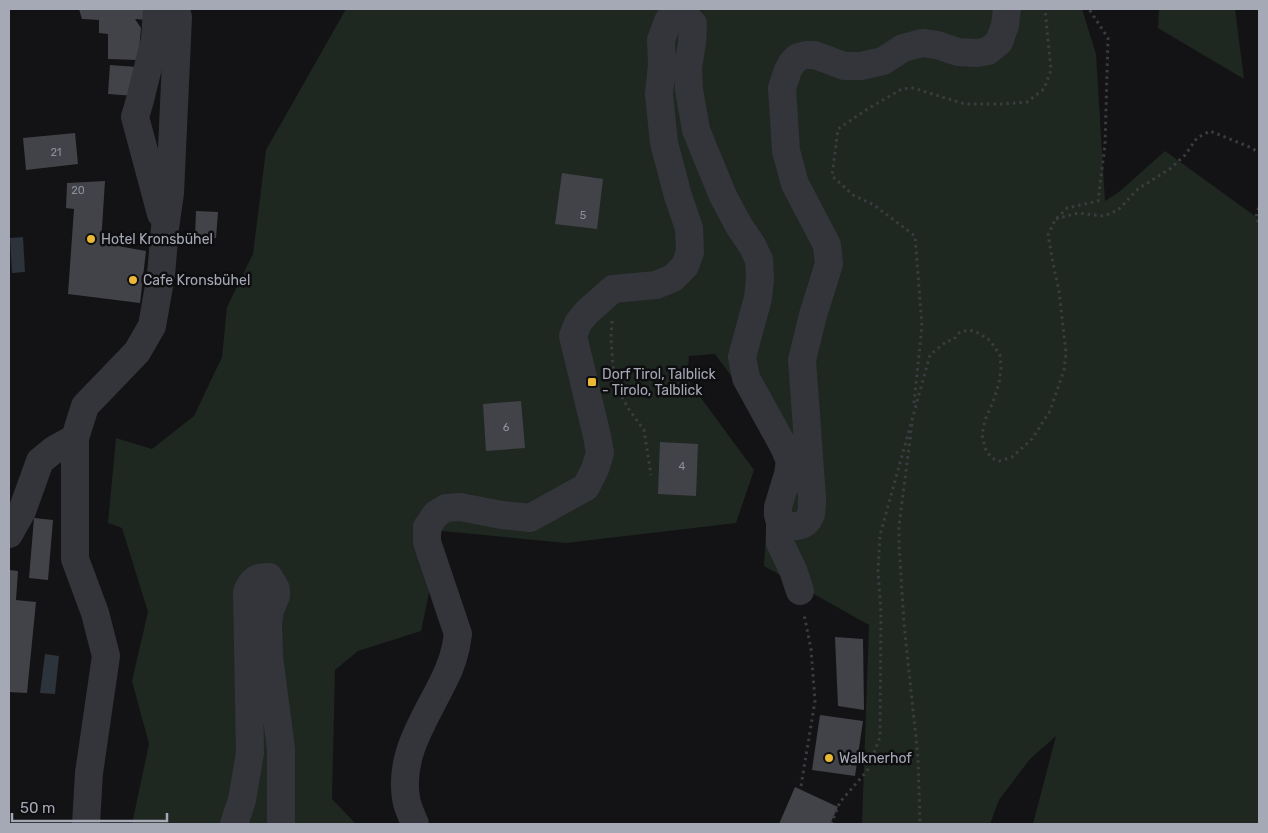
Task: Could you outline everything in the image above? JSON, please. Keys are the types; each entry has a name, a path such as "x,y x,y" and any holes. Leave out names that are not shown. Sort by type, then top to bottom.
{"street":[{"path":"157,9 155,39 135,118 165,228"},
{"path":"86,824 89,773 106,656 95,613 75,558 75,438 85,406 137,352 152,326 161,276 170,193 178,17 175,9"},
{"path":"780,522 798,527 806,523 811,513 812,498 802,360 829,264 827,245 795,184 786,151 782,88 788,70 798,57 806,55 815,55 844,66 861,66 882,60 903,48 922,43 937,45 958,52 977,53 988,51 999,42 1006,24 1007,9"},
{"path":"415,824 406,800 405,781 407,763 423,720 451,664 458,634 427,542 428,527 436,514 446,508 460,507 530,518 586,487 596,469 600,453 573,336 578,323 612,289 656,285 673,278 686,266 690,252 689,228 678,196 664,143 659,94 662,65 661,40 668,21 673,16 680,15 687,18 693,24 688,67 689,90 696,130 723,196 739,226 752,245 758,260 760,279 758,298 742,358 746,378 790,461 778,507 780,543 793,570 800,591"},
{"path":"9,534 22,511 40,461 55,449 75,438"},
{"path":"234,824 242,800 250,753 247,592 250,584 263,576 269,577 276,588 276,596 270,610 268,632 269,657 281,749 281,824"}],"path":[{"path":"920,824 918,756 904,624 899,544 899,526 922,326 915,236 874,205 852,195 832,176 838,129 902,89 913,88 965,104 1026,102 1044,89 1051,70 1045,9"},
{"path":"831,824 840,802 867,771 880,737 881,612 878,571 880,535 930,355 947,341 953,340 960,332 970,330 978,332 988,340 1000,355 999,383 985,420 982,435 986,451 992,458 1000,461 1012,457 1032,439 1050,411 1064,370 1066,352 1059,291 1048,235 1055,220 1067,208 1098,201 1105,145 1108,38 1089,9"},
{"path":"1055,220 1078,212 1104,216 1118,210 1138,189 1171,168 1185,155 1198,138 1210,131 1252,148 1259,153"},
{"path":"1259,208 1256,219 1259,222"},
{"path":"624,288 614,309 611,337 614,382 628,408 644,430 651,476"},
{"path":"800,591 811,649 815,701 802,786"}],"shaded area":[{"path":"346,9 1082,9 1096,54 1105,201 1119,192 1165,151 1259,219 1259,824 1033,824 1056,736 1030,759 999,800 990,824 862,824 869,625 764,566 767,515 781,463 749,400 715,354 689,356 687,379 754,470 736,523 566,543 442,531 421,631 358,651 335,670 332,799 356,824 132,824 149,744 132,681 148,612 122,528 108,523 116,438 152,449 194,416 222,357 227,307 253,254 266,150"},
{"path":"1159,9 1235,9 1244,79 1158,28"},
{"path":"23,237 25,272 12,273 10,238"},
{"path":"45,654 59,656 55,694 40,693"}],"building":[{"path":"79,9 149,9 148,20 135,19 141,28 138,60 108,59 108,34 99,33 99,20 82,19"},
{"path":"110,65 137,67 135,96 108,94"},
{"path":"75,133 78,164 26,170 23,138"},
{"path":"562,173 603,179 597,229 555,224"},
{"path":"105,181 101,243 146,251 140,303 68,294 74,209 66,208 67,183"},
{"path":"196,211 218,212 216,238 195,237"},
{"path":"521,401 525,448 486,451 483,404"},
{"path":"660,442 698,444 696,496 658,494"},
{"path":"34,518 53,520 48,580 29,578"},
{"path":"9,570 18,571 16,600 36,602 27,693 9,692"},
{"path":"835,637 863,639 864,710 838,706"},
{"path":"820,715 863,721 855,776 812,770"},
{"path":"795,787 838,807 830,824 779,824"}],"place":[{"name":"Hotel Kronsbühel","path":"91,239"},
{"name":"Cafe Kronsbühel","path":"133,280"},
{"name":"Dorf Tirol, Talblick - Tirolo, Talblick","path":"592,382"},
{"name":"Walknerhof","path":"829,758"}]}
